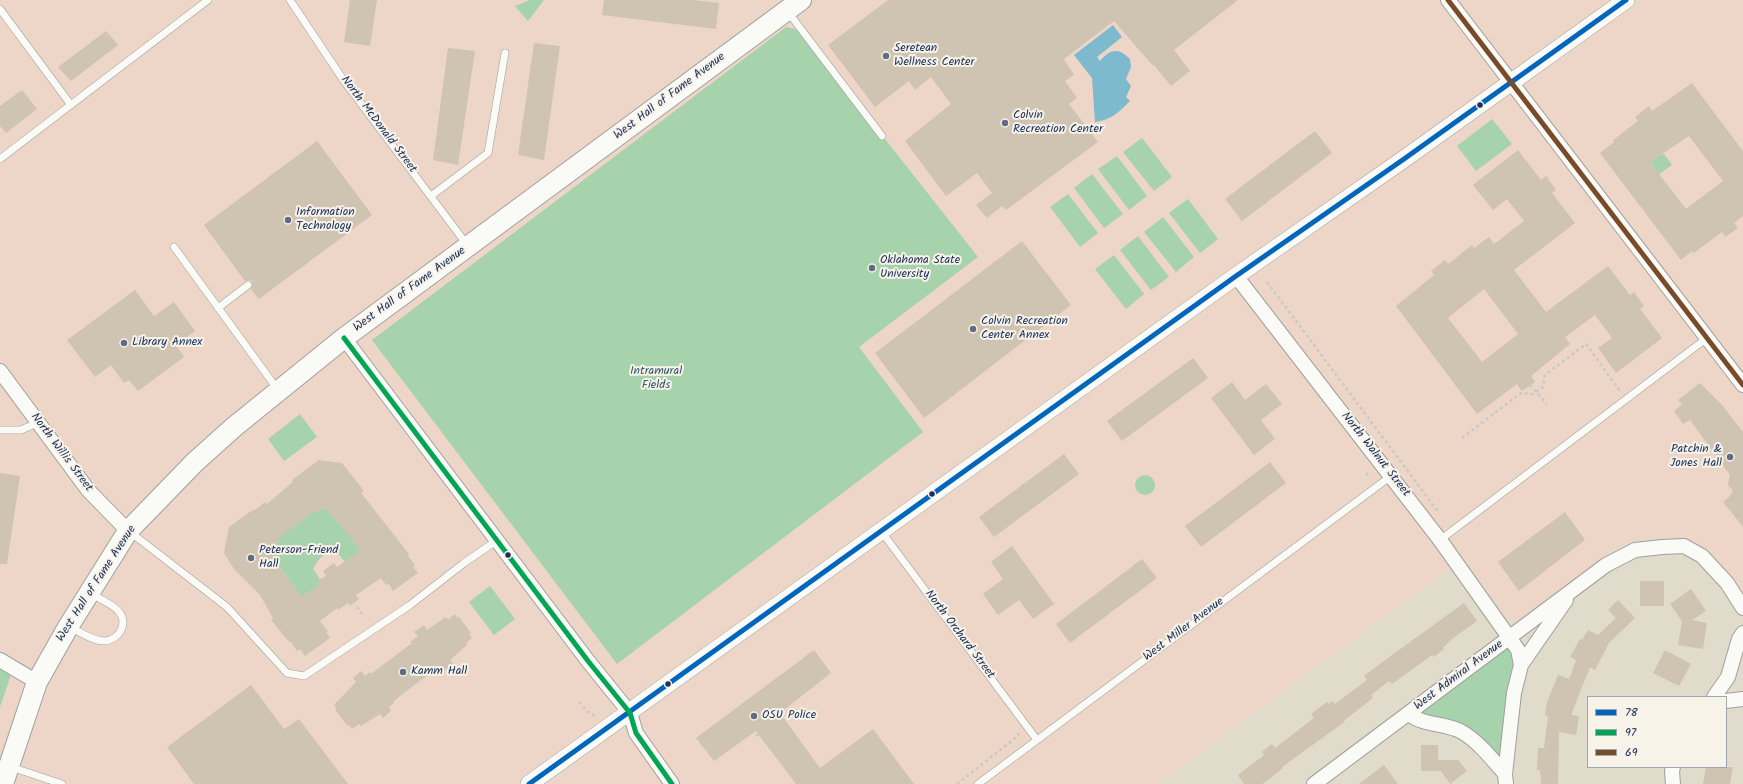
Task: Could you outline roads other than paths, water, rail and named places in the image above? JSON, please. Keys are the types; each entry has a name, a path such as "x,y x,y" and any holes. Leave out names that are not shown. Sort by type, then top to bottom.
{"main road":[{"name":"West Hall of Fame Avenue","path":"6,775 37,682 68,627 128,531 195,462 278,390 344,338 469,247 794,5"}],"street":[{"path":"1448,0 1743,385"},
{"path":"529,784 630,713 1236,276 1404,159 1626,0"},
{"name":"North Walnut Street","path":"1236,276 1440,540 1518,650 1520,665"},
{"path":"344,338 496,541 630,713 636,733 672,784"},
{"name":"North Willis Street","path":"0,371 88,490 128,531"},
{"name":"West Admiral Avenue","path":"1314,784 1606,565 1635,550 1684,546 1702,556 1727,583 1743,608"},
{"path":"1505,779 1514,693 1520,665 1573,590"},
{"path":"1715,696 1728,677 1739,639 1743,633"},
{"path":"0,660 37,682"},
{"path":"1727,701 1743,699"},
{"name":"West Admiral Avenue","path":"1409,714 1416,719 1461,732 1482,748 1505,779"},
{"path":"1673,768 1673,784"}],"lane":[{"path":"0,159 208,0"},
{"name":"North McDonald Street","path":"290,0 344,81 469,247"},
{"path":"794,5 882,136"},
{"path":"0,9 71,105"},
{"path":"430,196 488,152 506,54"},
{"path":"174,247 278,390"},
{"path":"218,308 248,285"},
{"path":"1440,540 1707,338"},
{"path":"1,430 21,430 37,423"},
{"name":"West Miller Avenue","path":"978,784 1391,476"},
{"path":"128,531 227,607 287,673 304,676 410,605 464,563 496,541"},
{"name":"North Orchard Street","path":"881,531 1036,740"},
{"path":"68,627 104,641 112,639 119,634 123,627 122,618 119,611 89,593"},
{"path":"6,775 62,784"}],"water":[{"path":"1113,25 1122,37 1097,57 1100,61 1107,54 1118,51 1130,59 1131,67 1126,79 1131,86 1126,97 1130,101 1110,117 1095,122 1092,78 1074,55"}],"place":[{"name":"Seretean Wellness Center","path":"886,56"},
{"name":"Colvin Recreation Center","path":"1005,123"},
{"name":"Information Technology","path":"288,220"},
{"name":"Oklahoma State University","path":"872,268"},
{"name":"Colvin Recreation Center Annex","path":"973,329"},
{"name":"Library Annex","path":"124,343"},
{"name":"Patchin & Jones Hall","path":"1730,457"},
{"name":"Peterson-Friend Hall","path":"251,558"},
{"name":"Kamm Hall","path":"403,672"},
{"name":"OSU Police","path":"754,716"}],"park label":[{"name":"Intramural Fields","path":"656,379"}]}
